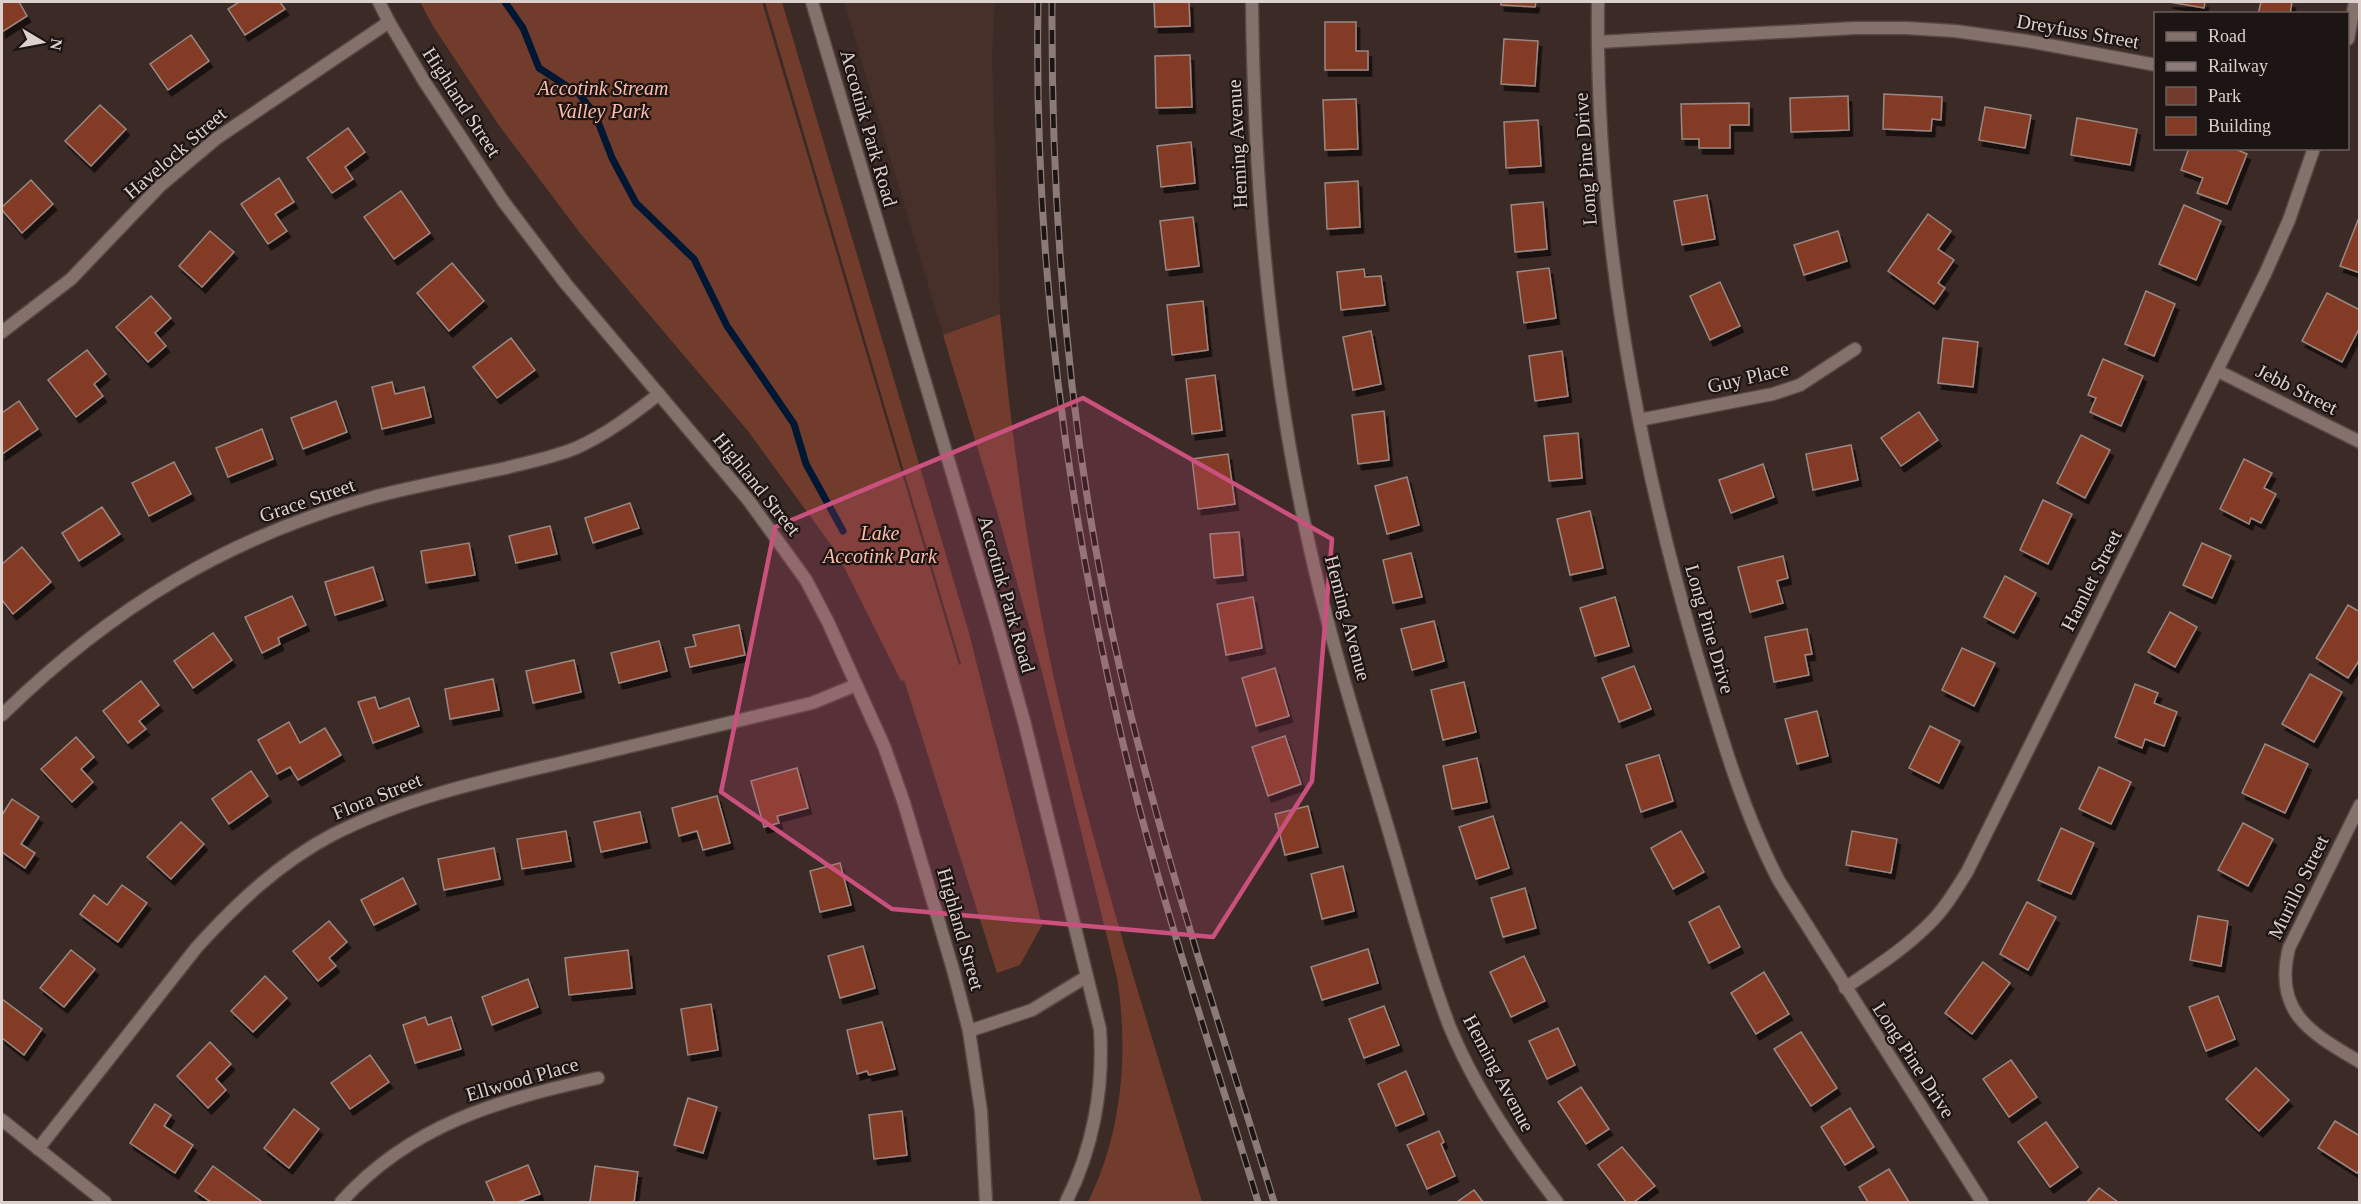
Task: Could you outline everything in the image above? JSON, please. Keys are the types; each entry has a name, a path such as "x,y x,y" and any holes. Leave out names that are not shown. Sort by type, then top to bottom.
{"street":[{"name":"Highland Street","path":"379,2 443,111 503,201 566,284 749,501 806,580 884,746 904,803 969,1031 981,1111 986,1203"},
{"name":"Accotink Park Road","path":"812,2 998,627 1024,721 1100,1029 1102,1054 1100,1090 1092,1132 1066,1203"},
{"name":"Heming Avenue","path":"1252,2 1257,184 1270,313 1288,435 1308,539 1333,644 1430,969 1450,1026 1491,1108 1522,1157 1557,1203"},
{"name":"Long Pine Drive","path":"1598,2 1598,42 1609,226 1623,337 1654,495 1672,568 1716,718 1745,806 1779,882 1982,1203"},
{"path":"2349,34 2355,2"},
{"name":"Havelock Street","path":"2,332 71,279 160,186 217,138 389,22"},
{"name":"Dreyfuss Street","path":"1598,42 1855,28 1906,28 1955,31 2027,41 2154,65"},
{"name":"Hamlet Street","path":"1845,988 1903,948 1929,924 1949,901 1967,872 2218,371 2289,220 2313,150"},
{"name":"Guy Place","path":"1639,420 1773,394 1800,385 1855,350"},
{"name":"Jebb Street","path":"2218,371 2360,442"},
{"name":"Grace Street","path":"2,715 30,687 80,645 140,600 223,552 307,518 368,499 531,462 574,449 616,428 659,394"},
{"name":"Flora Street","path":"38,1149 197,947 223,919 274,873 331,836 377,813 448,789 812,703 856,685"},
{"name":"Murillo Street","path":"2360,805 2289,948 2284,967 2289,1001 2300,1021 2319,1038 2360,1062"},
{"path":"969,1031 1032,1010 1086,976"},
{"name":"Ellwood Place","path":"341,1203 408,1144 449,1122 493,1104 533,1092 598,1078"},
{"path":"2,1120 105,1203"}],"highlighted area":[{"path":"1083,398 1332,539 1312,781 1213,937 892,909 721,792 775,527"}],"shaded area":[{"path":"844,2 995,2 992,53 1000,314 943,335"}],"green space":[{"path":"420,2 762,2 959,665 961,664 765,2 782,2 968,629 1042,925 1020,965 997,973 904,680 901,681 837,553 748,431 580,233 498,124 433,26"},
{"path":"1000,314 1025,521 1053,675 1113,906 1202,1202 1088,1202 1109,1149 1120,1092 1122,1035 1117,978 1042,672 998,515 943,335"}],"building":[{"path":"2,2 19,2 27,16 2,32"},
{"path":"239,2 280,2 285,9 245,35 228,9"},
{"path":"1154,2 1189,2 1190,26 1155,27"},
{"path":"1501,2 1536,2 1535,7 1501,5"},
{"path":"2169,2 2205,2 2204,8"},
{"path":"2261,2 2292,2 2290,12 2258,12"},
{"path":"1325,22 1356,22 1356,51 1368,51 1368,70 1325,70"},
{"path":"191,35 209,61 168,90 150,64"},
{"path":"1504,39 1538,41 1535,86 1501,84"},
{"path":"1190,55 1192,107 1156,108 1155,56"},
{"path":"1884,94 1942,97 1941,120 1932,119 1931,131 1883,129"},
{"path":"1848,96 1849,130 1791,132 1790,98"},
{"path":"1356,99 1358,149 1325,150 1323,100"},
{"path":"1749,103 1749,125 1730,125 1730,148 1699,148 1699,139 1682,139 1681,104"},
{"path":"100,105 126,129 91,166 65,141"},
{"path":"1985,107 2031,115 2025,148 1979,140"},
{"path":"2077,118 2137,129 2130,165 2071,155"},
{"path":"1538,120 1541,166 1506,168 1504,122"},
{"path":"348,128 365,152 345,167 353,179 332,193 307,158"},
{"path":"1191,142 1195,183 1161,187 1157,146"},
{"path":"2188,150 2238,150 2247,154 2227,204 2197,193 2203,178 2181,170"},
{"path":"279,178 294,202 275,214 287,231 268,244 241,204"},
{"path":"31,180 53,204 22,233 2,210 2,207"},
{"path":"1358,181 1360,227 1327,229 1325,183"},
{"path":"401,191 430,233 394,259 364,217"},
{"path":"1707,195 1715,239 1682,245 1674,201"},
{"path":"1543,202 1547,249 1515,252 1511,205"},
{"path":"2184,205 2221,221 2196,280 2159,264"},
{"path":"1928,214 1951,231 1938,249 1954,260 1938,283 1945,288 1934,304 1888,271"},
{"path":"2360,215 2360,273 2340,266"},
{"path":"1193,217 1199,266 1166,270 1160,221"},
{"path":"210,231 234,252 202,287 179,266"},
{"path":"1838,231 1847,261 1804,275 1794,245"},
{"path":"452,263 484,301 449,331 417,293"},
{"path":"1549,268 1556,318 1524,323 1517,272"},
{"path":"1364,269 1365,277 1381,276 1385,305 1341,310 1337,272"},
{"path":"1720,282 1740,326 1710,340 1690,296"},
{"path":"2146,291 2175,304 2154,356 2125,344"},
{"path":"2327,293 2360,310 2360,327 2342,362 2302,341"},
{"path":"151,296 171,318 155,333 166,346 148,362 116,327"},
{"path":"1203,301 1208,350 1172,355 1167,305"},
{"path":"1371,331 1381,384 1353,390 1343,337"},
{"path":"511,338 535,370 497,398 473,367"},
{"path":"1943,338 1978,342 1973,387 1938,383"},
{"path":"87,350 106,374 94,384 103,396 76,417 48,380"},
{"path":"1562,351 1568,396 1535,401 1529,356"},
{"path":"2103,359 2143,376 2121,426 2090,412 2096,398 2088,395"},
{"path":"1215,375 1222,430 1192,434 1186,379"},
{"path":"392,382 395,394 424,387 431,417 382,429 372,387"},
{"path":"19,401 38,429 2,454 2,413"},
{"path":"336,401 347,432 303,449 291,418"},
{"path":"1384,411 1389,460 1358,464 1352,415"},
{"path":"1919,412 1938,440 1901,466 1881,438"},
{"path":"262,429 273,459 228,477 216,448"},
{"path":"1578,433 1582,478 1549,481 1544,436"},
{"path":"2081,435 2110,450 2085,498 2057,483"},
{"path":"1851,445 1858,480 1813,490 1806,454"},
{"path":"1228,454 1235,504 1198,509 1192,459"},
{"path":"2244,459 2272,473 2264,488 2276,494 2261,523 2251,518 2249,524 2220,509"},
{"path":"174,462 191,494 149,516 132,483"},
{"path":"1763,464 1774,497 1731,513 1719,480"},
{"path":"1407,477 1419,525 1387,534 1375,486"},
{"path":"2043,500 2072,514 2048,564 2020,550"},
{"path":"630,503 639,528 593,543 585,518"},
{"path":"102,507 120,534 79,561 62,533"},
{"path":"1590,511 1603,568 1570,575 1557,519"},
{"path":"550,526 557,554 516,563 509,536"},
{"path":"1239,532 1243,575 1214,578 1210,534"},
{"path":"469,543 475,575 426,583 421,551"},
{"path":"2202,543 2231,556 2212,598 2183,585"},
{"path":"22,547 51,582 13,614 2,600 2,564"},
{"path":"1411,553 1422,597 1393,603 1383,560"},
{"path":"1783,556 1788,578 1777,581 1783,603 1750,612 1738,567"},
{"path":"373,567 383,600 335,615 325,582"},
{"path":"2005,576 2036,593 2014,633 1984,617"},
{"path":"292,596 306,625 278,638 280,644 262,653 245,617"},
{"path":"1253,597 1262,648 1226,655 1217,604"},
{"path":"1615,597 1629,646 1595,656 1580,608"},
{"path":"2348,605 2360,612 2360,659 2348,678 2316,658"},
{"path":"2170,612 2197,627 2175,667 2148,652"},
{"path":"1434,621 1444,661 1412,670 1401,629"},
{"path":"739,625 745,655 690,667 685,648 696,646 693,635"},
{"path":"1807,629 1812,654 1805,655 1809,675 1774,682 1765,637"},
{"path":"213,633 232,660 193,688 174,661"},
{"path":"659,641 667,671 619,683 611,653"},
{"path":"1962,648 1995,663 1974,706 1942,690"},
{"path":"574,660 581,692 533,703 526,671"},
{"path":"1634,666 1651,709 1619,722 1602,678"},
{"path":"1275,668 1289,716 1256,726 1242,678"},
{"path":"2310,674 2342,692 2314,742 2282,724"},
{"path":"493,679 499,710 450,719 445,689"},
{"path":"141,681 159,705 139,721 146,729 128,743 103,711"},
{"path":"1464,682 1476,732 1443,740 1431,690"},
{"path":"2135,684 2158,693 2154,703 2177,712 2164,746 2145,739 2142,748 2115,737"},
{"path":"375,697 379,709 409,698 419,726 373,743 358,702"},
{"path":"1817,711 1828,756 1797,764 1785,719"},
{"path":"289,722 300,743 325,728 341,755 298,780 290,767 277,774 258,740"},
{"path":"1930,726 1960,741 1939,783 1909,768"},
{"path":"1285,736 1301,784 1268,796 1252,747"},
{"path":"76,737 94,757 81,769 93,782 72,802 41,769"},
{"path":"2265,744 2308,764 2285,813 2242,793"},
{"path":"1659,755 1673,801 1641,812 1626,765"},
{"path":"1477,758 1487,802 1452,809 1443,766"},
{"path":"2099,767 2131,782 2111,824 2079,809"},
{"path":"797,768 808,808 777,816 779,823 764,827 751,781"},
{"path":"251,771 268,796 229,824 212,799"},
{"path":"717,796 730,843 703,850 697,831 679,836 672,808"},
{"path":"12,799 39,817 21,844 35,853 25,868 2,852 2,815"},
{"path":"1308,806 1318,847 1285,855 1275,814"},
{"path":"640,812 647,842 601,852 594,822"},
{"path":"1493,816 1509,868 1476,879 1459,827"},
{"path":"181,822 204,844 171,879 147,857"},
{"path":"2243,823 2273,839 2248,886 2218,870"},
{"path":"2061,828 2094,843 2071,894 2038,880"},
{"path":"566,831 571,861 522,869 517,839"},
{"path":"1681,831 1704,872 1673,889 1651,848"},
{"path":"1852,831 1897,839 1891,873 1846,865"},
{"path":"494,848 500,879 444,890 438,859"},
{"path":"840,863 851,905 820,912 810,871"},
{"path":"1343,866 1354,911 1322,919 1311,874"},
{"path":"403,878 416,904 374,925 361,900"},
{"path":"122,885 147,903 118,942 80,914 94,895 107,905"},
{"path":"1525,888 1536,928 1503,937 1491,898"},
{"path":"2027,902 2056,917 2028,970 2000,954"},
{"path":"1719,906 1740,947 1709,963 1689,922"},
{"path":"2198,916 2228,921 2221,966 2190,960"},
{"path":"329,921 347,942 329,958 336,966 318,981 293,951"},
{"path":"863,946 875,988 840,998 828,956"},
{"path":"1368,949 1378,983 1322,1000 1311,967"},
{"path":"71,950 95,969 64,1007 40,988"},
{"path":"628,950 632,988 569,995 565,958"},
{"path":"1524,956 1545,1001 1511,1017 1490,972"},
{"path":"1983,962 2010,983 1972,1034 1945,1013"},
{"path":"1764,972 1789,1014 1756,1034 1731,993"},
{"path":"265,976 287,998 253,1032 231,1011"},
{"path":"528,979 538,1007 492,1025 482,997"},
{"path":"2218,996 2235,1039 2206,1051 2189,1007"},
{"path":"2,999 42,1029 24,1055 2,1038"},
{"path":"711,1004 718,1050 688,1055 681,1009"},
{"path":"1384,1006 1399,1045 1364,1058 1349,1019"},
{"path":"425,1017 428,1025 451,1017 461,1049 415,1063 403,1025"},
{"path":"882,1022 895,1069 869,1075 867,1071 857,1074 847,1030"},
{"path":"1558,1028 1575,1065 1547,1079 1529,1041"},
{"path":"1801,1032 1837,1088 1811,1106 1774,1049"},
{"path":"210,1042 231,1064 216,1079 226,1090 208,1108 177,1076"},
{"path":"370,1055 389,1082 350,1109 331,1083"},
{"path":"2011,1060 2037,1097 2009,1117 1983,1079"},
{"path":"2256,1068 2289,1100 2259,1131 2226,1099"},
{"path":"1406,1071 1424,1114 1396,1126 1378,1084"},
{"path":"1581,1087 1609,1129 1586,1144 1558,1102"},
{"path":"688,1098 717,1107 703,1153 674,1145"},
{"path":"155,1104 171,1115 164,1126 193,1145 175,1173 130,1143"},
{"path":"1850,1108 1874,1147 1845,1165 1821,1127"},
{"path":"294,1109 319,1129 289,1168 264,1148"},
{"path":"902,1111 907,1155 874,1159 869,1115"},
{"path":"2335,1121 2360,1136 2360,1169 2357,1173 2318,1148"},
{"path":"2046,1122 2078,1167 2050,1187 2018,1142"},
{"path":"1439,1131 1444,1142 1441,1144 1455,1176 1427,1189 1407,1145"},
{"path":"1622,1147 1655,1186 1634,1202 1626,1202 1598,1165"},
{"path":"528,1165 540,1194 518,1202 495,1202 486,1182"},
{"path":"213,1166 261,1201 211,1202 195,1191"},
{"path":"595,1166 638,1172 634,1202 590,1202"},
{"path":"1889,1169 1909,1202 1868,1202 1859,1187"},
{"path":"2099,1188 2118,1202 2087,1202"},
{"path":"1474,1190 1483,1202 1457,1202"}],"waterway":[{"path":"505,2 523,28 539,68 579,94 595,114 612,158 636,203 694,259 727,326 794,424 806,464 843,531"}],"railway":[{"path":"1038,2 1038,95 1047,279 1057,371 1083,554 1121,735 1151,853 1258,1202"},
{"path":"1052,2 1055,170 1067,337 1076,421 1103,587 1120,669 1154,803 1192,937 1274,1202"}],"park label":[{"name":"Accotink Stream Valley Park","path":"603,100"},
{"name":"Lake Accotink Park","path":"880,544"}]}
